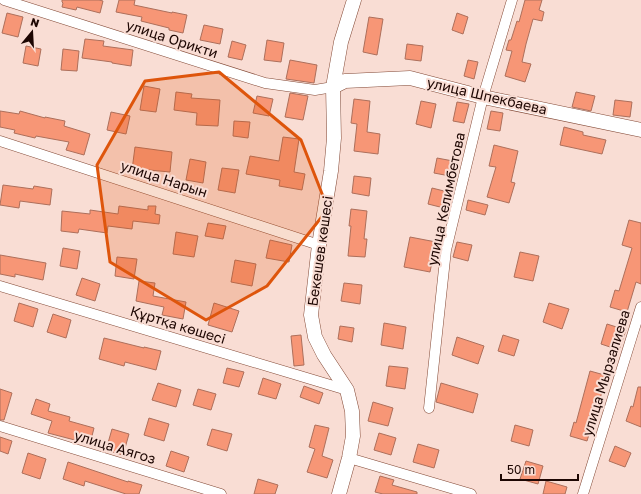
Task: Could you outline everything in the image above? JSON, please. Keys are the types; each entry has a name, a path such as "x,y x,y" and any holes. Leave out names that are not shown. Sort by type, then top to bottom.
{"main road":[{"name":"Бекешев көшесі","path":"339,494 349,458 353,436 352,411 347,390 324,355 315,337 311,315 319,245 331,172 334,138 333,87 341,42 354,0"},
{"name":"улица Шпекбаева","path":"333,87 345,81 410,78 483,97 641,130"}],"street":[{"name":"улица Орикти","path":"4,0 265,83 315,90 333,87"},
{"name":"улица Келимбетова","path":"429,408 446,250 483,97 512,0"},
{"name":"улица Нарын","path":"0,141 319,245"},
{"name":"Құртқа көшесі","path":"0,286 347,390"},
{"name":"улица Мырзалиева","path":"583,494 641,307"},
{"name":"улица Аягоз","path":"0,426 221,494"},
{"path":"349,458 471,494"}],"highlighted area":[{"path":"219,72 301,140 328,209 267,286 206,320 110,262 97,165 145,81"}],"building":[{"path":"62,0 103,1 100,13 77,7 76,10 62,7"},
{"path":"119,0 135,0 134,5 187,15 183,33 141,21 142,17 116,12"},
{"path":"525,0 542,0 539,10 544,12 542,21 533,19 526,44 522,62 531,64 525,82 505,76 512,51 506,50 517,21 519,22"},
{"path":"7,13 23,17 18,37 2,33"},
{"path":"457,13 468,17 463,34 452,30"},
{"path":"369,17 383,19 377,55 363,52"},
{"path":"204,25 223,29 220,44 200,40"},
{"path":"85,39 104,41 103,46 133,50 131,66 82,58"},
{"path":"267,40 284,43 281,62 264,60"},
{"path":"232,41 246,45 242,60 228,57"},
{"path":"407,44 423,46 421,61 405,59"},
{"path":"26,46 41,49 38,66 23,63"},
{"path":"63,49 79,51 77,71 61,70"},
{"path":"290,60 317,65 314,83 286,79"},
{"path":"468,60 478,62 474,79 464,76"},
{"path":"144,86 160,89 156,112 140,110"},
{"path":"176,92 192,94 191,98 220,100 218,126 196,125 197,113 174,110"},
{"path":"576,92 595,96 591,111 572,107"},
{"path":"290,93 308,96 303,120 285,117"},
{"path":"257,96 273,99 269,116 253,113"},
{"path":"354,99 370,101 367,132 380,134 378,154 354,151 357,124 351,123"},
{"path":"615,100 632,102 630,117 613,115"},
{"path":"421,101 436,104 431,128 416,124"},
{"path":"457,102 469,104 464,123 453,121"},
{"path":"0,111 19,114 20,111 45,118 65,121 64,126 90,134 84,155 66,150 69,142 36,136 35,138 14,133 15,130 0,127"},
{"path":"491,111 503,113 500,131 487,129"},
{"path":"111,112 130,116 126,134 107,130"},
{"path":"234,121 250,122 248,138 233,136"},
{"path":"564,127 583,132 583,135 606,140 602,154 560,145"},
{"path":"283,137 299,139 294,172 305,174 302,190 279,186 280,180 246,174 250,156 279,161"},
{"path":"494,145 518,151 511,182 515,183 509,203 487,197 496,167 489,166"},
{"path":"135,147 172,152 170,172 132,170"},
{"path":"437,158 453,161 450,176 434,173"},
{"path":"190,159 206,162 203,183 186,180"},
{"path":"222,168 239,170 235,193 218,190"},
{"path":"354,176 371,178 369,196 352,193"},
{"path":"3,185 33,189 34,186 52,189 50,205 20,201 19,208 0,205"},
{"path":"432,188 448,192 444,208 428,204"},
{"path":"468,200 488,205 485,215 466,210"},
{"path":"119,206 148,210 148,206 156,206 155,214 160,215 159,224 133,221 132,229 108,226 107,233 79,229 78,233 61,231 62,211 90,214 90,210 118,214"},
{"path":"351,209 367,211 364,239 367,239 365,257 348,256"},
{"path":"629,220 641,223 641,284 636,282 627,312 610,307 615,290 619,291 632,248 622,245"},
{"path":"208,223 226,226 223,239 205,236"},
{"path":"176,232 198,236 194,257 173,254"},
{"path":"410,237 436,242 430,272 404,267"},
{"path":"270,240 292,245 289,262 266,258"},
{"path":"457,242 472,245 468,261 453,257"},
{"path":"63,248 80,251 77,269 60,266"},
{"path":"520,252 539,256 533,281 514,277"},
{"path":"0,255 46,263 43,280 15,274 15,277 0,274"},
{"path":"117,257 137,259 134,279 115,276"},
{"path":"235,260 256,264 252,286 231,282"},
{"path":"82,278 100,284 95,301 76,295"},
{"path":"139,281 155,283 153,296 186,302 183,319 162,315 164,307 136,301"},
{"path":"344,283 362,285 360,304 341,301"},
{"path":"19,303 38,309 33,327 14,321"},
{"path":"214,303 239,311 232,332 208,325"},
{"path":"549,303 569,309 562,329 543,322"},
{"path":"53,314 71,320 66,338 47,332"},
{"path":"384,323 406,327 403,349 381,345"},
{"path":"607,324 626,330 619,350 601,344"},
{"path":"340,326 354,328 352,342 338,339"},
{"path":"301,335 304,365 294,366 291,336"},
{"path":"503,335 519,340 514,356 498,351"},
{"path":"457,337 484,346 478,364 452,355"},
{"path":"104,338 161,351 156,370 125,362 124,366 99,359"},
{"path":"389,366 408,368 405,389 386,386"},
{"path":"227,368 244,372 239,387 223,383"},
{"path":"590,371 608,376 587,441 570,436 574,422 576,423"},
{"path":"263,378 281,384 276,399 258,394"},
{"path":"158,383 181,390 176,407 152,400"},
{"path":"441,383 478,394 473,413 436,402"},
{"path":"304,386 323,393 319,404 300,397"},
{"path":"638,387 641,387 641,427 626,421 631,406 633,407"},
{"path":"0,389 12,393 4,420 0,420"},
{"path":"198,389 216,394 211,410 193,405"},
{"path":"36,399 50,404 48,411 70,417 69,421 94,428 90,444 48,433 52,421 31,414"},
{"path":"373,402 393,408 388,426 368,421"},
{"path":"149,418 169,424 164,441 144,435"},
{"path":"315,425 329,428 322,456 333,460 327,478 307,472 315,449 309,447"},
{"path":"515,425 533,430 529,446 511,441"},
{"path":"112,429 129,434 123,455 106,450"},
{"path":"212,429 232,434 227,451 207,445"},
{"path":"379,433 396,438 391,455 374,450"},
{"path":"0,437 12,441 8,454 0,451"},
{"path":"418,444 439,450 434,468 413,462"},
{"path":"615,446 631,453 625,467 609,461"},
{"path":"171,451 189,457 184,472 166,466"},
{"path":"28,453 46,459 40,479 22,473"},
{"path":"526,461 543,466 538,484 520,479"},
{"path":"68,462 128,482 142,485 139,494 126,494 85,481 84,486 63,479"},
{"path":"380,476 394,480 392,485 417,492 417,494 383,494 375,492"},
{"path":"258,479 278,485 275,494 254,494"},
{"path":"546,481 567,487 565,494 543,494"}]}
